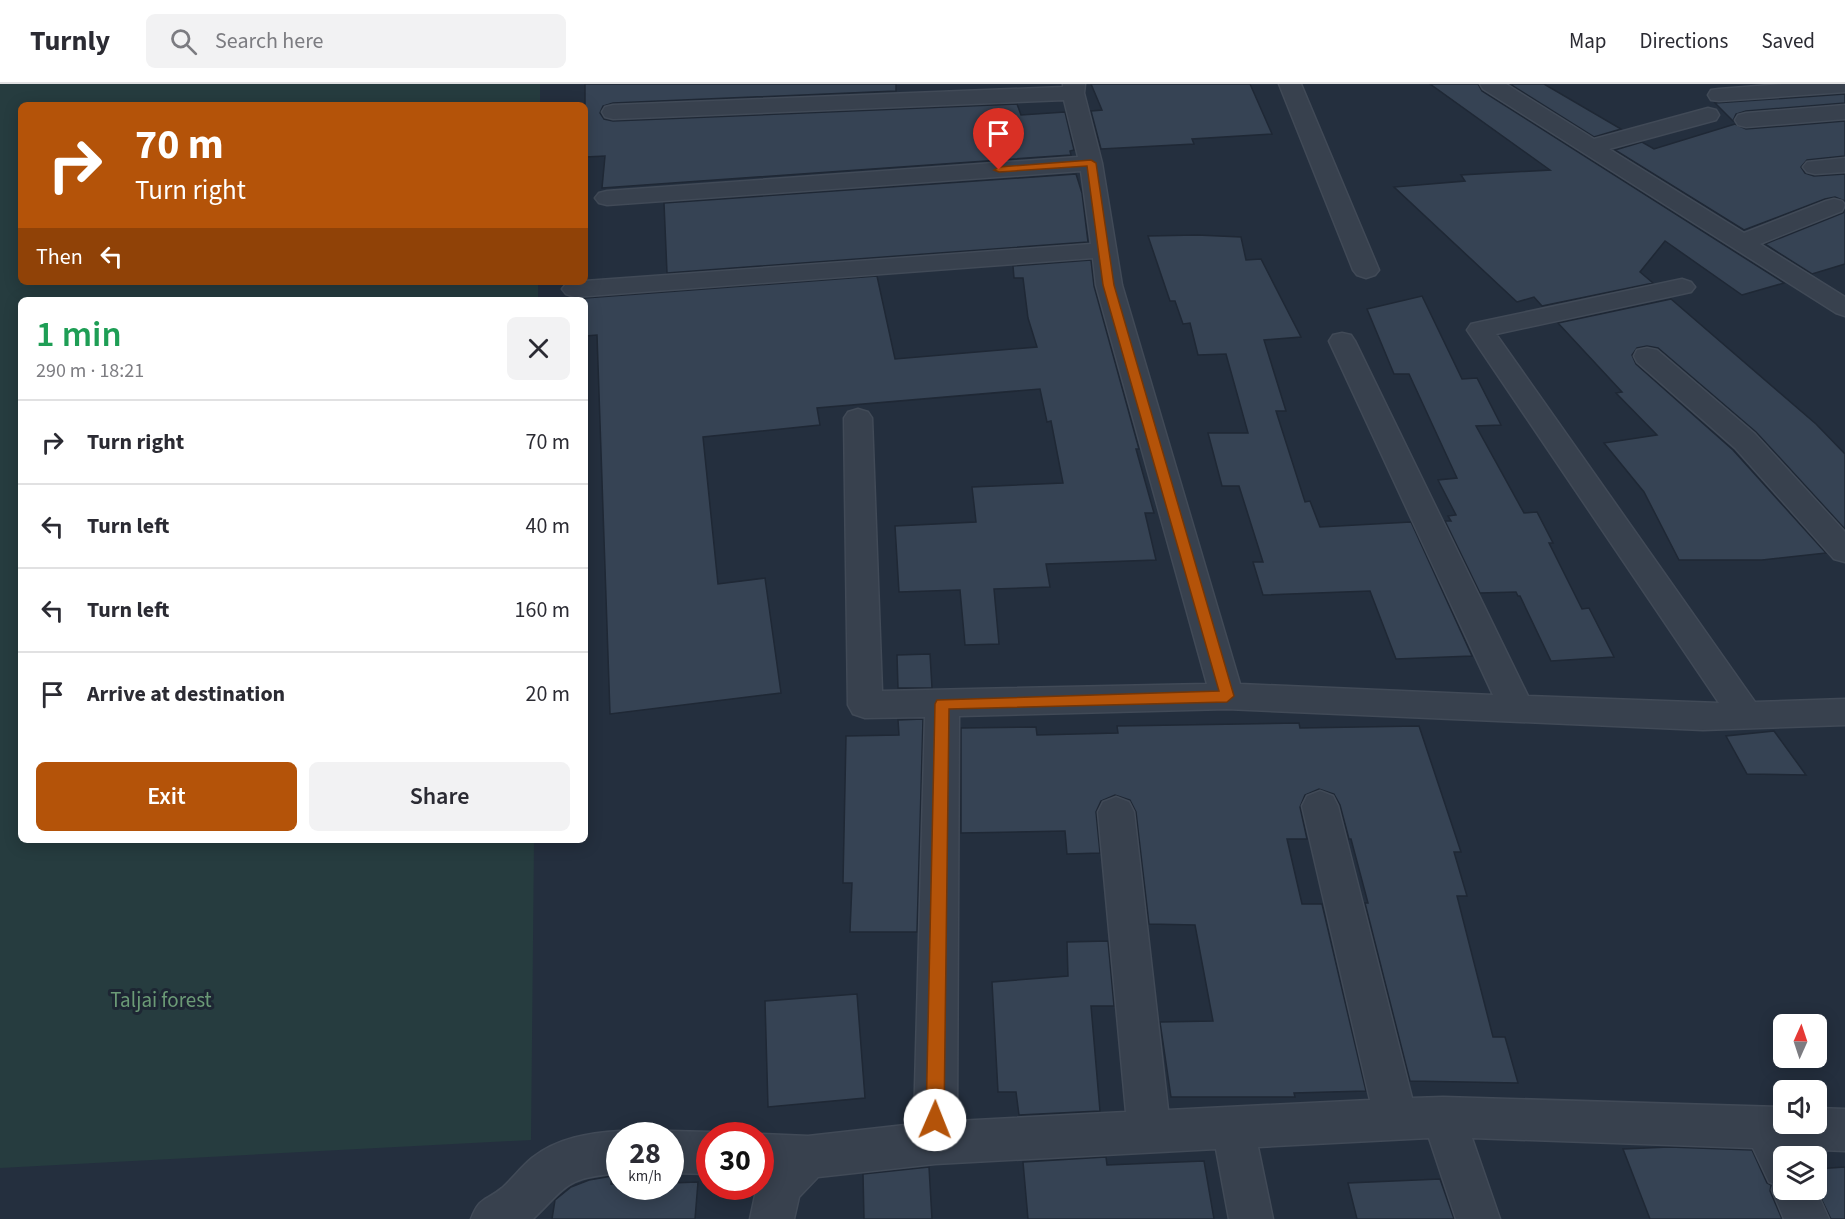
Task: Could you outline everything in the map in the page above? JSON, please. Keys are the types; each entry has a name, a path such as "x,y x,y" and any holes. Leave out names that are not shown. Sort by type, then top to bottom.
{"street":[{"path":"1290,84 1366,270"},
{"path":"1491,84 1845,308"},
{"path":"1719,95 1845,86"},
{"path":"613,112 1073,89 1091,163 1109,285 1227,696"},
{"path":"1746,120 1845,112"},
{"path":"1590,147 1708,115"},
{"path":"607,198 1091,163"},
{"path":"1815,167 1845,165"},
{"path":"1743,242 1834,206"},
{"path":"575,289 1104,250"},
{"path":"1682,287 1480,330 1746,716"},
{"path":"1342,341 1517,709"},
{"path":"1647,356 1745,441 1845,551"},
{"path":"858,418 865,705 1227,696 1703,717 1845,712"},
{"path":"935,1143 942,704"},
{"path":"1320,806 1396,1120"},
{"path":"1116,812 1149,1132"},
{"path":"1443,1117 1478,1219"},
{"path":"774,1156 808,1158 935,1143 1443,1117 1845,1130"},
{"path":"1233,1128 1251,1219"},
{"path":"1766,1128 1774,1146"},
{"path":"493,1219 519,1204 552,1169 580,1155 606,1153"},
{"path":"772,1219 779,1186 808,1158"},
{"path":"1798,1200 1807,1219"}],"green space":[{"name":"Taljai forest","path":"0,84 540,84 540,102 18,102 18,285 538,285 538,297 18,297 18,843 534,843 531,1140 0,1168"}],"building":[{"path":"585,84 896,84 896,91 613,103 603,106 600,113 604,119 613,121 1017,104 1021,115 1065,112 1074,150 1070,151 1071,155 602,188 605,156 588,157 588,102 585,102"},
{"path":"1091,84 1250,84 1272,134 1192,139 1194,144 1101,149 1091,111 1102,110"},
{"path":"1430,84 1478,84 1482,91 1784,283 1742,295 1665,241 1640,272 1653,283 1542,306 1534,297 1517,302 1394,187 1465,181 1461,175 1550,170"},
{"path":"1510,84 1544,84 1621,129 1594,137"},
{"path":"1845,94 1845,103 1746,111 1736,114 1733,121 1715,103"},
{"path":"1845,121 1845,156 1807,160 1801,167 1805,173 1814,176 1845,174 1845,201 1835,197 1825,199 1744,230 1615,150 1642,142 1654,149 1735,124 1746,129"},
{"path":"1076,174 1082,193 1088,242 667,273 664,203"},
{"path":"1845,210 1845,264 1812,274 1765,244 1843,213"},
{"path":"1148,236 1241,237 1246,260 1261,259 1301,337 1264,340 1286,411 1276,411 1305,502 1310,501 1320,527 1411,522 1472,656 1396,659 1370,591 1263,595 1253,562 1263,562 1239,486 1222,486 1208,433 1248,433 1226,354 1198,355 1190,323 1183,324 1175,301 1170,301"},
{"path":"1091,260 1094,286 1139,449 1136,449 1154,513 1145,513 1156,560 1046,564 1050,587 994,589 999,644 965,645 960,590 899,592 895,526 976,522 972,487 1063,483 1051,421 1047,422 1040,389 817,408 820,425 703,437 718,584 765,578 781,693 610,714 597,335 588,336 588,298 877,276 895,359 1037,347 1028,318 1023,278 1014,278 1013,266"},
{"path":"1422,296 1462,379 1477,378 1501,425 1476,426 1524,513 1537,512 1553,543 1549,543 1582,609 1589,608 1614,657 1551,661 1516,592 1480,593 1445,521 1451,521 1448,516 1456,515 1438,480 1457,478 1409,374 1394,374 1367,309"},
{"path":"1671,299 1816,424 1845,454 1845,529 1756,432 1658,348 1647,346 1637,348 1632,355 1636,364 1733,450 1826,553 1762,560 1679,560 1644,492 1604,443 1657,435 1616,393 1622,392 1558,323"},
{"path":"930,654 932,688 898,688 897,655"},
{"path":"923,719 917,932 850,932 852,883 843,883 846,736 899,735 898,720"},
{"path":"1299,723 1300,728 1419,726 1461,852 1454,852 1467,896 1457,896 1493,1037 1505,1037 1518,1083 1410,1081 1365,903 1368,903 1351,839 1349,839 1340,805 1334,794 1319,789 1305,795 1300,807 1307,839 1287,839 1302,904 1322,904 1366,1091 1294,1093 1295,1097 1171,1097 1160,1022 1213,1021 1195,925 1149,924 1136,812 1130,800 1115,795 1101,801 1096,812 1100,853 1067,854 1065,831 961,833 961,728 1036,727 1037,735 1118,733 1117,726"},
{"path":"1774,731 1806,775 1747,774 1726,736"},
{"path":"1108,941 1114,1006 1091,1006 1100,1111 1019,1115 1016,1092 998,1092 992,982 1068,976 1067,942"},
{"path":"857,994 865,1098 768,1107 765,1001"},
{"path":"1669,1147 1752,1150 1767,1183 1771,1185 1770,1191 1782,1219 1650,1219 1623,1149"},
{"path":"1106,1157 1107,1165 1204,1161 1214,1219 1028,1219 1023,1162"},
{"path":"929,1167 932,1219 864,1219 863,1174"},
{"path":"1845,1167 1845,1219 1831,1219 1822,1200 1827,1200 1827,1168"},
{"path":"606,1177 606,1200 684,1200 684,1182 696,1182 695,1219 552,1219 555,1200 571,1187 589,1180"},
{"path":"1440,1179 1454,1219 1357,1219 1348,1183"}],"route":[{"path":"935,1120 942,704 1227,696 1109,285 1091,163 999,170"}]}
